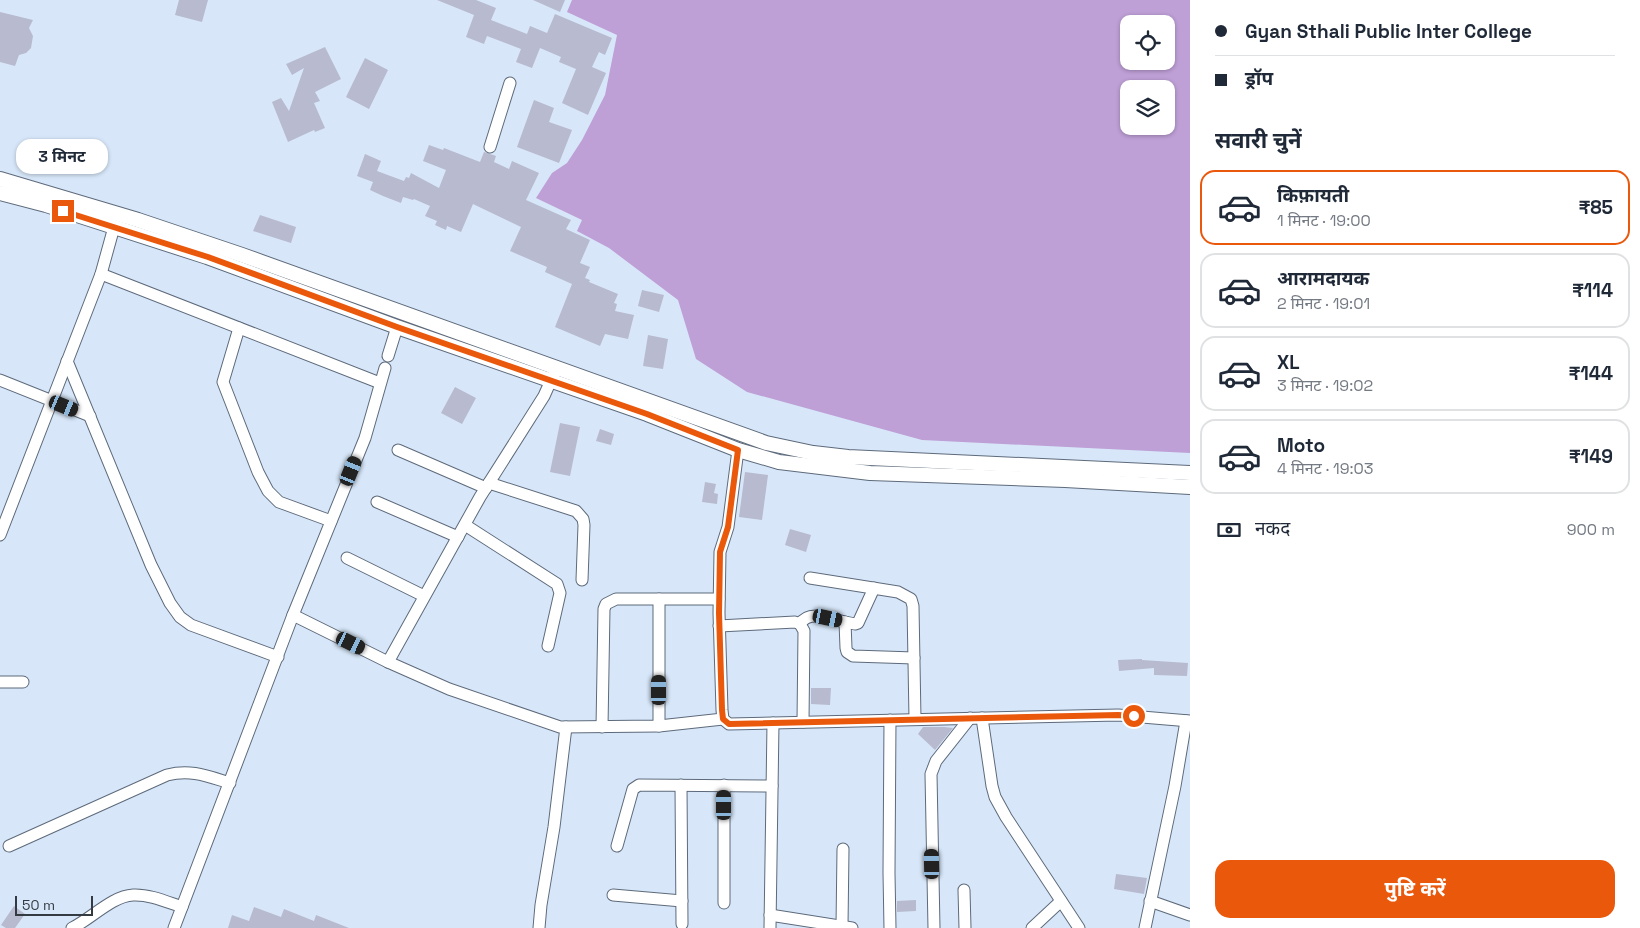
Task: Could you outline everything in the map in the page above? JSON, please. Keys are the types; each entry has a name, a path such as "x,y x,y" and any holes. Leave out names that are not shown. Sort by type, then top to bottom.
{"main road":[{"path":"0,179 52,193 223,249 766,443 813,453 848,457 1190,473"},
{"path":"0,193 46,205 208,257 397,327 647,414 738,450 779,462 870,473 1065,480 1190,487"}],"street":[{"path":"490,147 510,83"},
{"path":"0,535 101,274 114,227"},
{"path":"101,274 380,383"},
{"path":"388,356 397,327"},
{"path":"239,328 223,382 258,472 268,491 279,502 331,521"},
{"path":"68,361 151,565 170,603 180,617 191,625 278,657"},
{"path":"388,662 487,486 544,396 557,367"},
{"path":"174,928 293,615 365,438 385,368"},
{"path":"0,380 90,416"},
{"path":"398,450 487,486 576,511 580,514 584,525 582,580"},
{"path":"723,719 719,626 720,552 728,527 738,450"},
{"path":"376,502 458,537"},
{"path":"465,525 558,584 560,593 548,646"},
{"path":"347,558 424,596"},
{"path":"810,578 898,592 911,599 913,606 914,719"},
{"path":"800,624 803,618 812,615 855,624 858,622 874,588"},
{"path":"602,728 604,609 606,604 616,599 719,599"},
{"path":"659,599 659,726"},
{"path":"293,615 388,662 449,689 560,727 659,726 723,719 729,724 737,725 773,722 1118,715 1188,721 1144,927"},
{"path":"719,626 795,622 800,624 804,631 803,722"},
{"path":"845,622 846,648 849,654 853,656 914,658"},
{"path":"0,682 24,682"},
{"path":"934,928 931,774 936,761 970,718"},
{"path":"982,718 995,797 1006,817 1079,928"},
{"path":"890,720 890,928"},
{"path":"770,928 773,722"},
{"path":"539,928 566,727"},
{"path":"9,846 167,774 181,771 195,773 230,783"},
{"path":"681,785 682,924"},
{"path":"724,785 724,903"},
{"path":"617,846 635,786 772,786"},
{"path":"770,915 847,927 842,849"},
{"path":"964,890 965,928"},
{"path":"72,928 121,898 133,895 146,896 182,907"},
{"path":"613,895 682,901"},
{"path":"1032,928 1062,901"},
{"path":"1150,901 1190,915"}],"shaded area":[{"path":"572,0 1190,0 1190,453 922,440 747,392 696,359 678,300 609,248 577,231 582,220 536,198 552,173 567,163 582,140 605,95 617,35 567,12"}],"building":[{"path":"179,0 208,0 202,22 175,15"},
{"path":"437,0 476,0 496,8 491,20 527,34 530,26 547,33 555,14 612,38 605,55 599,52 592,67 606,73 588,115 562,103 576,69 559,62 561,57 540,48 532,68 516,62 521,49 487,36 484,44 466,37 474,15"},
{"path":"533,0 565,0 560,12"},
{"path":"0,12 33,20 29,28 33,36 31,48 26,53 19,55 15,66 0,62"},
{"path":"325,47 341,79 315,92 320,101 314,103 325,128 315,132 314,130 288,142 272,102 281,98 289,111 304,68 292,75 286,64"},
{"path":"365,58 388,70 369,109 346,97"},
{"path":"534,100 554,108 549,122 572,130 559,163 517,147"},
{"path":"429,145 443,150 444,148 480,162 484,152 496,156 494,162 509,169 512,161 539,173 526,200 571,220 566,229 590,240 580,263 590,267 585,278 590,280 589,282 618,294 614,303 617,304 615,311 634,315 628,339 605,334 600,346 555,327 572,284 545,272 547,267 510,251 521,227 473,204 461,232 447,226 446,230 435,225 437,221 425,216 430,206 414,199 403,197 401,203 383,196 370,190 373,182 357,176 365,154 381,161 377,171 404,181 406,177 409,178 411,173 439,188 446,170 423,161"},
{"path":"260,215 296,227 291,243 253,231"},
{"path":"642,290 664,295 659,312 638,306"},
{"path":"648,335 668,339 663,369 643,366"},
{"path":"455,387 476,398 462,424 441,413"},
{"path":"560,423 580,427 570,476 550,472"},
{"path":"600,429 614,434 611,445 596,441"},
{"path":"745,472 768,475 762,520 739,517"},
{"path":"705,482 716,484 714,493 718,494 717,504 702,502"},
{"path":"790,529 811,535 806,552 785,545"},
{"path":"1142,659 1188,663 1187,676 1154,675 1154,668 1119,671 1118,660"},
{"path":"811,688 831,688 830,705 811,704"},
{"path":"923,727 953,728 935,750 918,734"},
{"path":"1116,874 1147,878 1144,894 1114,889"},
{"path":"916,900 916,911 897,912 897,901"},
{"path":"14,906 25,914 15,928 6,928 1,925"},
{"path":"254,907 281,917 284,909 314,921 316,915 349,928 228,928 232,915 249,921"}],"route":[{"path":"63,211 208,257 397,327 598,396 738,450 728,527 720,552 719,613 722,710 723,719 729,724 1134,716"}]}
